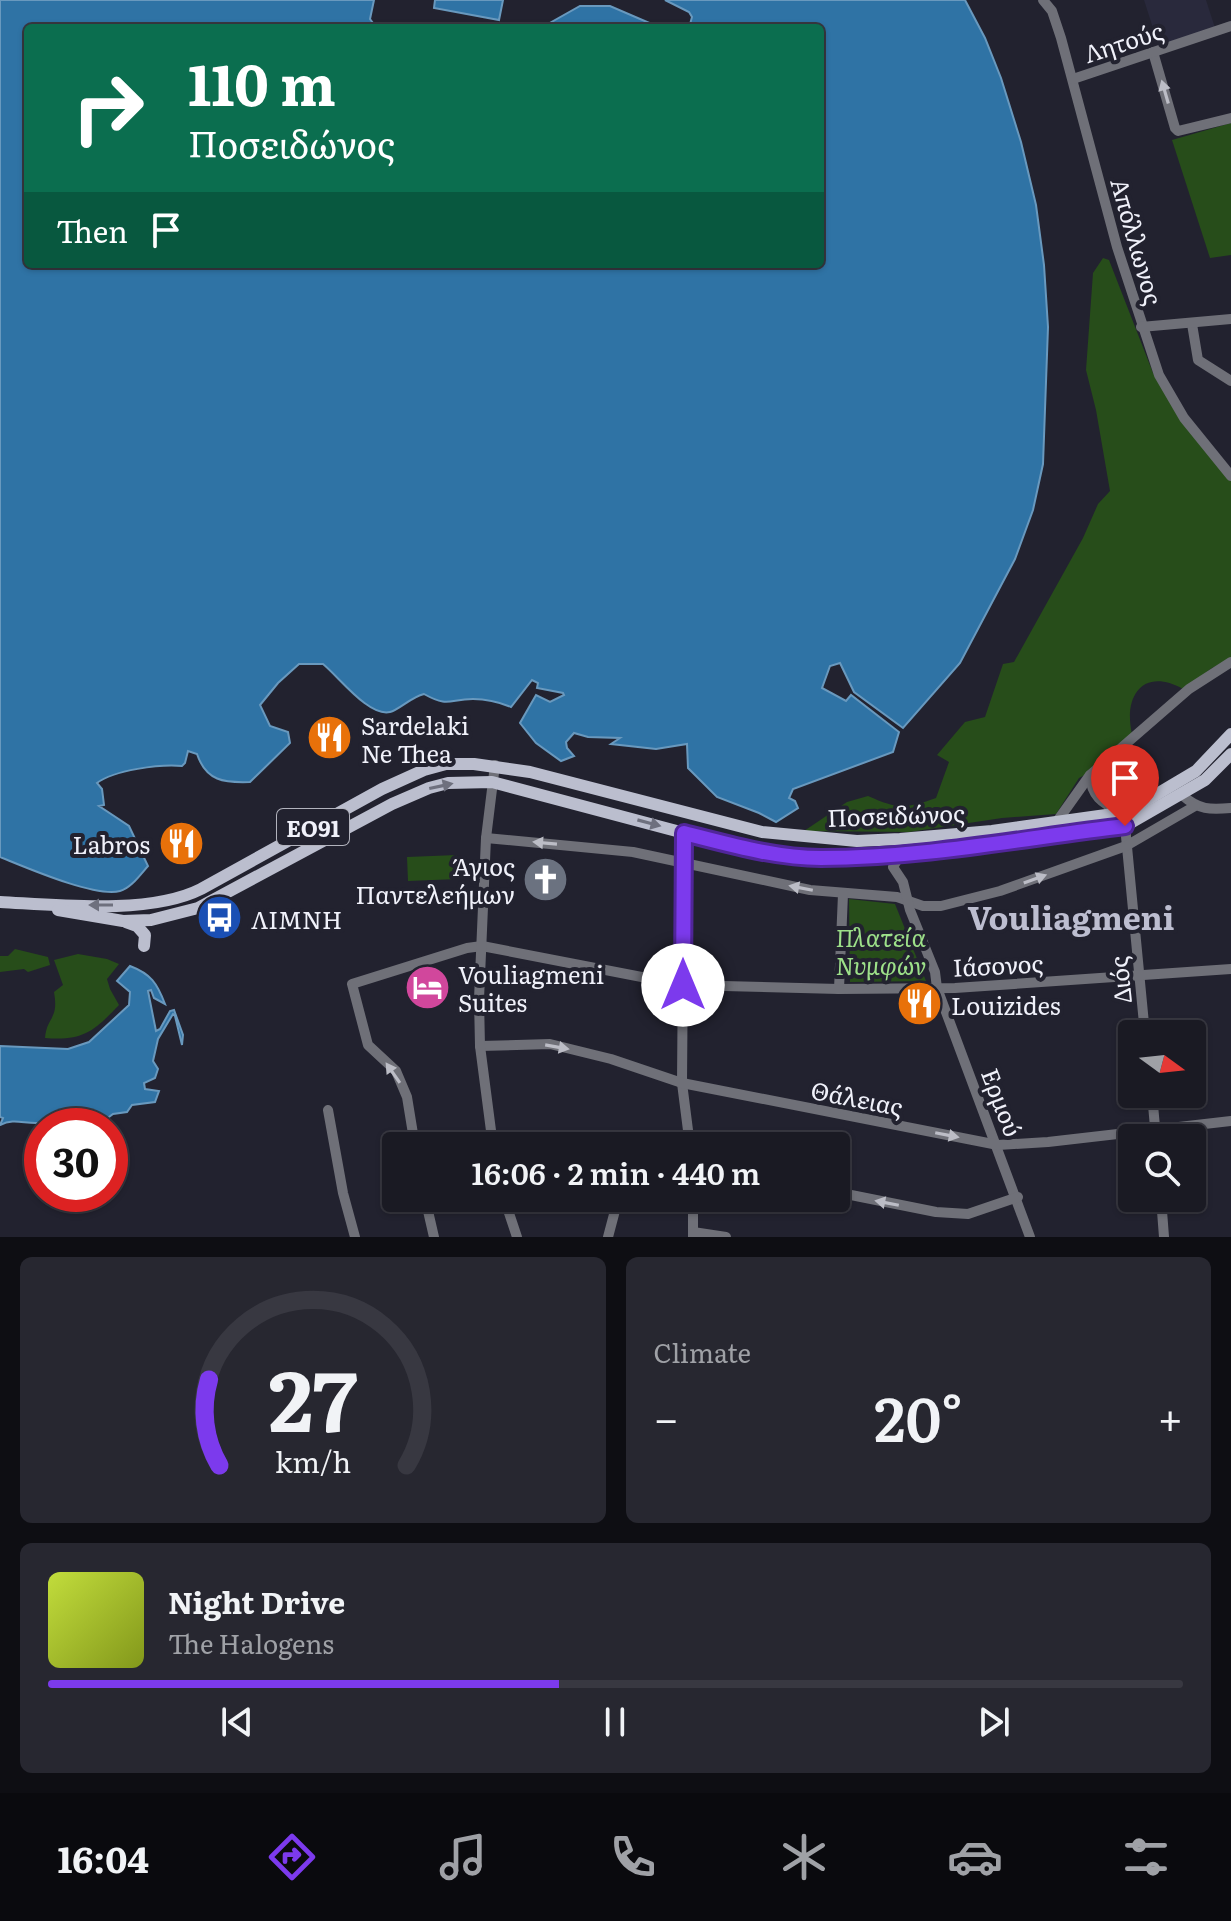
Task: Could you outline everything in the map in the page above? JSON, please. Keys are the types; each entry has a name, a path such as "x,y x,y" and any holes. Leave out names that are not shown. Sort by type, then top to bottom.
{"main road":[{"name":"Ποσειδώνος","path":"0,902 150,904 167,900 201,889 403,778 446,764 495,765 762,832 857,841 992,831 1120,812 1151,799 1196,771 1231,734"},
{"name":"Ποσειδώνος","path":"35,904 86,917 123,921 168,916 209,903 411,795 448,783 492,782 733,846 820,858 901,854 1125,826 1205,780 1231,754"},
{"path":"167,900 168,916"},
{"path":"123,921 141,929 145,935 144,946"}],"street":[{"name":"Απόλλωνος","path":"1043,0 1052,11 1117,247 1159,375 1184,418 1231,476"},
{"name":"Λητούς","path":"1073,79 1231,26"},
{"path":"1153,52 1178,131 1231,118"},
{"path":"1141,327 1231,319"},
{"path":"1192,324 1198,360 1231,381"},
{"path":"1058,820 1090,775 1189,689 1231,662"},
{"path":"491,1132 480,1046 486,838 495,765"},
{"path":"1090,775 1097,799 1120,812"},
{"path":"1182,795 1195,806 1206,810 1231,808"},
{"path":"486,838 633,852 776,883 923,906 968,901 1126,846 1195,806"},
{"name":"Διός","path":"1125,826 1143,1020"},
{"path":"684,833 682,1083 688,1132"},
{"name":"Ερμού","path":"900,839 899,878 1018,1197 1030,1237"},
{"path":"839,989 843,894"},
{"path":"413,1132 407,1097 396,1071 368,1045 352,984 482,946"},
{"name":"Ιάσονος","path":"482,946 683,985 839,989 1231,969"},
{"name":"Θάλειας","path":"480,1046 550,1044 611,1059 682,1083 998,1145 1118,1137"},
{"path":"328,1110 343,1193 355,1237"},
{"name":"Θάλειας","path":"1206,1125 1231,1121"},
{"path":"850,1195 936,1212 968,1214 1018,1197"},
{"path":"428,1212 434,1237"},
{"path":"509,1212 517,1237"},
{"path":"608,1237 616,1212"},
{"path":"693,1212 693,1235 726,1237"},
{"path":"1162,1212 1164,1237"}],"shaded area":[{"path":"1144,0 1206,0 1217,34 1161,53"}],"green space":[{"path":"1231,123 1231,255 1210,258 1172,140"},
{"path":"1103,258 1109,260 1153,373 1231,479 1231,659 1212,668 1183,689 1157,681 1147,683 1140,689 1131,707 1132,734 1098,768 1079,778 1056,814 1002,818 909,832 804,831 847,802 868,796 902,806 936,798 949,762 937,755 965,722 985,717 1003,664 1014,662 1083,538 1098,504 1110,491 1086,370 1093,273"},
{"path":"457,855 458,879 408,881 407,857"},
{"name":"Πλατεία Νυμφών","path":"849,899 895,904 926,981 850,982"},
{"path":"15,949 48,957 50,965 28,972 24,969 0,972 0,956 8,956"},
{"path":"78,954 119,964 107,979 119,1005 95,1028 79,1036 45,1038 55,1008 54,992 63,985 54,960"}],"water":[{"path":"0,0 374,0 370,19 376,24 24,24 24,268 824,268 824,24 690,24 692,17 689,12 665,0 965,0 1001,78 1036,205 1048,327 1043,464 1033,510 1015,559 960,663 903,728 854,692 840,663 830,666 822,688 846,701 851,695 899,732 893,752 793,789 789,798 795,801 798,808 776,822 717,797 688,768 687,744 656,749 611,744 620,738 588,737 574,733 566,742 574,756 561,761 536,743 520,723 536,695 550,702 564,695 537,688 538,683 532,680 511,707 478,699 444,702 424,694 394,711 382,712 364,703 323,664 299,664 260,705 270,726 288,732 290,743 250,782 224,781 211,775 197,754 188,751 182,766 138,769 97,783 102,789 104,805 99,806 129,826 148,866 128,887 109,892 95,890 0,857"},
{"path":"435,0 503,0 499,20 434,8"},
{"path":"580,6 610,6 652,24 548,24"},
{"path":"130,966 143,972 159,990 165,1004 154,998 151,990 148,991 156,1031 174,1010 183,1035 182,1045 173,1014 158,1039 153,1061 158,1069 155,1078 144,1083 145,1089 159,1091 155,1102 132,1105 128,1111 128,1108 24,1108 24,1122 0,1125 3,1118 0,1117 0,1046 68,1049 89,1042 129,1005 130,992 117,981"}],"place":[{"name":"Sardelaki Ne Thea","path":"330,738"},
{"name":"Labros","path":"181,843"},
{"name":"Άγιος Παντελεήμων","path":"546,879"},
{"name":"ΛΙΜΝΗ","path":"220,918"},
{"name":"Vouliagmeni Suites","path":"427,987"},
{"name":"Louizides","path":"920,1004"}],"district":[{"name":"Vouliagmeni","path":"1071,916"}],"route":[{"path":"683,985 684,833 733,846 820,858 922,852 1125,826"}]}
